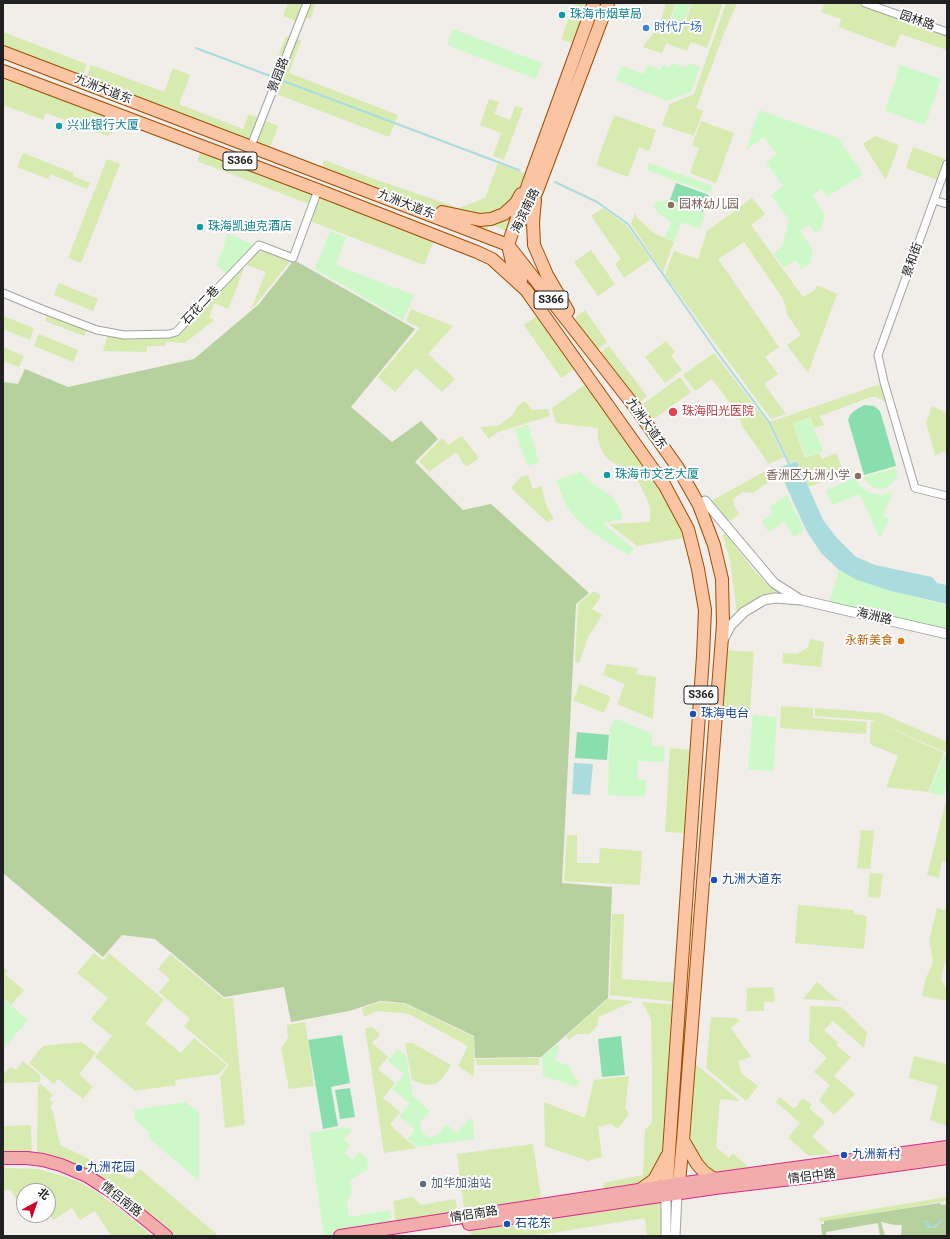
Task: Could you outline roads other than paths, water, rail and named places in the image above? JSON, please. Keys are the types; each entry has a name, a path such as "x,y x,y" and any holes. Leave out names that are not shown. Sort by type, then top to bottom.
{"highway":[{"name":"情侣中路","path":"672,1190 714,1179 947,1147"},
{"name":"情侣南路","path":"3,1158 43,1160 61,1165 87,1176 112,1192 166,1236"},
{"name":"情侣中路","path":"672,1190 947,1158"},
{"name":"情侣南路","path":"3,1166 37,1167 61,1173 83,1182 115,1203 155,1236"},
{"name":"情侣南路","path":"340,1236 640,1190 672,1190"},
{"name":"情侣南路","path":"386,1236 672,1190"}],"main road":[{"name":"海滨南路","path":"533,186 594,3"},
{"name":"海滨南路","path":"508,245 608,3"},
{"name":"九洲大道东","path":"3,52 508,245 635,408 678,468 699,505 714,545 722,579 722,641 683,1140 672,1190"},
{"name":"九洲大道东","path":"3,71 318,190 492,259 526,290 665,486 688,529 698,569 705,610 704,656 669,1151 672,1190"},
{"path":"392,200 457,216 480,220 491,219 504,214 533,186"},
{"path":"533,186 534,245 547,275 594,355"},
{"path":"477,252 494,250 508,245 513,267 526,290"},
{"path":"673,1100 686,1100"},
{"path":"683,1140 697,1164 704,1172 714,1179"},
{"path":"640,1190 654,1180 669,1151"}],"street":[{"name":"景园路","path":"251,146 307,3"},
{"name":"园林路","path":"865,3 947,32"},
{"name":"景和街","path":"947,164 878,355 884,382 915,488 947,496"},
{"name":"石花二巷","path":"3,293 97,330 124,335 169,334 176,332 259,245 293,258 318,190"},
{"path":"934,200 947,204"},
{"path":"705,501 774,582 801,600"},
{"path":"722,641 731,625 738,617 764,600 775,598 801,600"},
{"name":"海洲路","path":"801,600 947,634"},
{"path":"666,1236 672,1190"},
{"path":"672,1190 675,1236"}],"water":[{"path":"797,461 823,520 836,537 856,557 875,565 932,577 937,583 947,585 947,604 891,591 857,580 839,570 821,553 806,530 778,468"},
{"path":"574,763 593,764 590,795 572,794"}],"waterway":[{"path":"196,48 519,170"},
{"path":"555,182 597,202 628,224 717,352 769,422 790,466"},
{"path":"929,1224 927,1227 935,1227 941,1221"}],"place":[{"name":"珠海市烟草局","path":"562,15"},
{"name":"时代广场","path":"646,28"},
{"name":"兴业银行大厦","path":"59,126"},
{"name":"园林幼儿园","path":"671,205"},
{"name":"珠海凯迪克酒店","path":"200,227"},
{"name":"珠海阳光医院","path":"673,412"},
{"name":"珠海市文艺大厦","path":"607,475"},
{"name":"香洲区九洲小学","path":"858,476"},
{"name":"永新美食","path":"901,641"},
{"name":"珠海电台","path":"693,714"},
{"name":"九洲大道东","path":"714,880"},
{"name":"九洲新村","path":"844,1155"},
{"name":"九洲花园","path":"79,1168"},
{"name":"加华加油站","path":"423,1184"},
{"name":"石花东","path":"507,1224"}]}
